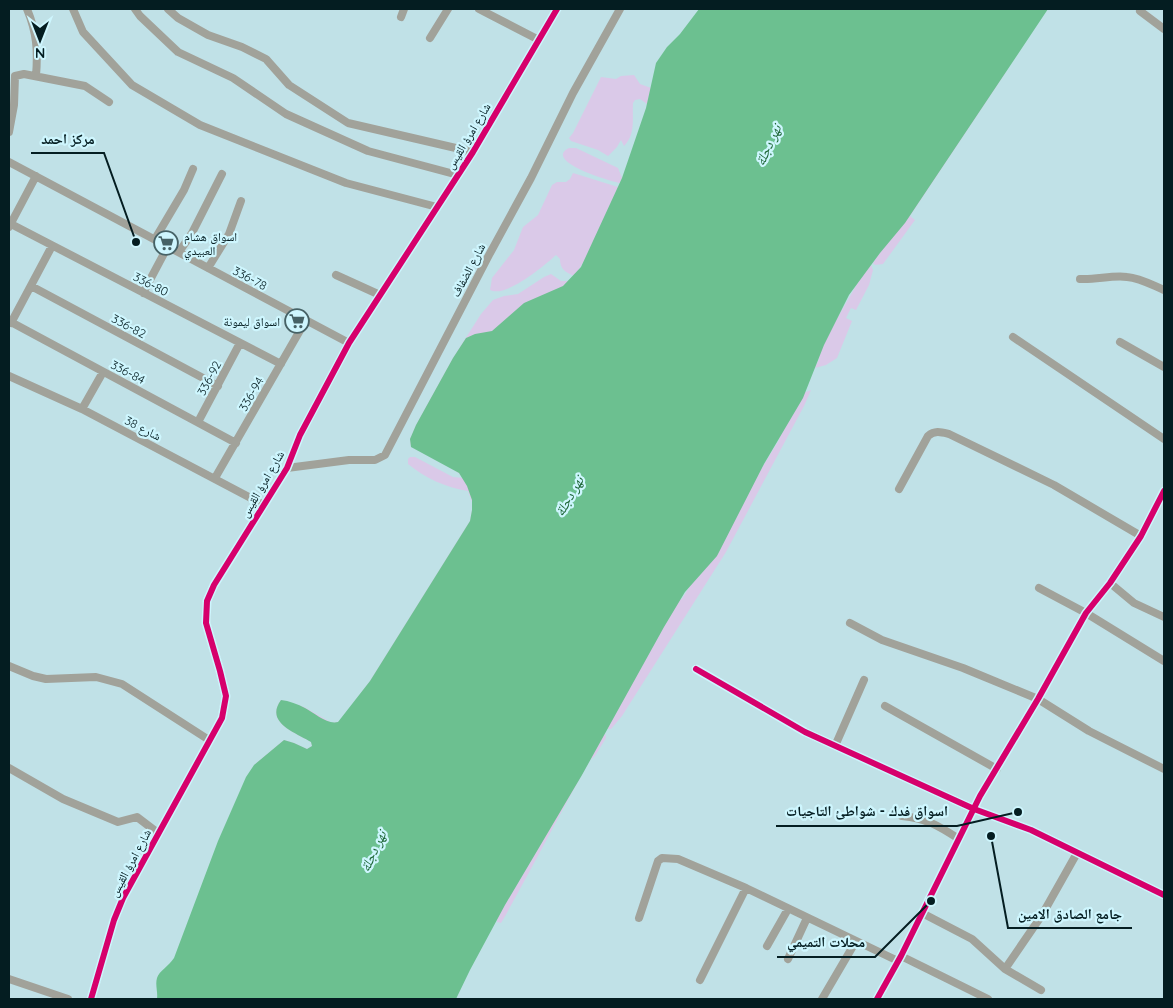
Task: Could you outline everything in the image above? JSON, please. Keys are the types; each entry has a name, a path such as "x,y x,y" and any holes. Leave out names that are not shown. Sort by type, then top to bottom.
{"street":[{"path":"28,9 38,51 36,76"},
{"path":"73,9 83,32 132,85 200,125 346,184 437,207"},
{"path":"135,9 178,52 232,78 286,114 368,150 458,175"},
{"path":"168,9 178,18 208,35 242,47 266,59 289,85 348,123 473,152"},
{"path":"400,17 404,9"},
{"path":"430,38 448,9"},
{"path":"479,9 539,40"},
{"name":"شارع امرؤ القيس","path":"91,999 114,920 123,898 222,718 226,696 206,623 207,601 214,585 287,468 300,435 348,343 473,152 557,9"},
{"name":"شارع الضفاف","path":"287,468 349,460 375,460 384,455 620,9"},
{"path":"1140,11 1164,30"},
{"path":"9,132 14,105 15,76 24,74 85,86 109,102"},
{"name":"336-78","path":"9,162 348,343"},
{"path":"155,239 184,190 193,169"},
{"path":"178,252 192,233 222,174"},
{"path":"10,226 36,176"},
{"path":"208,268 229,234 241,201"},
{"name":"336-80","path":"10,226 281,364"},
{"path":"10,322 52,246"},
{"path":"143,293 168,246"},
{"path":"336,275 380,295"},
{"path":"1080,279 1128,276 1143,280 1164,290"},
{"name":"336-82","path":"31,286 218,386"},
{"name":"336-94","path":"215,478 306,320"},
{"name":"336-84","path":"10,322 236,443"},
{"path":"1013,337 1164,439"},
{"path":"1120,342 1164,367"},
{"name":"336-92","path":"198,422 240,343"},
{"path":"82,409 103,372"},
{"name":"شارع 38","path":"9,376 82,409 264,505"},
{"path":"899,489 928,436 933,432 942,432 1054,485 1141,536"},
{"path":"877,999 900,958 974,809 1086,613 1110,583 1141,536 1164,491"},
{"path":"1110,583 1134,603 1164,617"},
{"path":"1039,588 1086,613 1164,661"},
{"path":"850,623 882,640 963,668 1038,699 1089,730 1164,769"},
{"path":"9,666 46,679 96,677 122,684 209,740"},
{"path":"696,669 806,732 974,809 1031,830 1164,895"},
{"path":"835,746 864,680"},
{"path":"886,706 997,769"},
{"path":"9,768 63,799 118,822 137,817 158,833"},
{"path":"902,816 927,821 959,839"},
{"path":"1005,969 1032,931 1078,854"},
{"path":"639,918 658,861 662,858 678,859 746,888 807,918 988,999"},
{"path":"700,980 746,888"},
{"path":"767,946 788,909"},
{"path":"922,913 972,939 1005,969 1041,990"},
{"path":"788,959 807,918"},
{"path":"822,999 856,940"},
{"path":"9,980 68,999"}],"shaded area":[{"path":"1001,68 1006,72 910,216 915,220 883,264 875,265 873,263"},
{"path":"634,75 640,84 651,88 647,104 640,99 635,100 633,103 632,131 624,146 621,140 608,156 598,150 571,141 569,138 601,77 616,79 621,76"},
{"path":"569,148 576,148 618,168 622,178 620,183 593,175 571,165 564,159 563,153"},
{"path":"573,173 618,187 593,244 574,276 564,270 560,259 556,255 534,273 515,285 497,291 490,290 492,278 514,250 523,227 538,215 552,185 557,182 566,182"},
{"path":"871,265 873,270 869,285 856,310 851,308 846,318 852,321 837,358 826,365 815,368 819,359 817,353 867,267"},
{"path":"551,274 561,281 568,281 574,276 534,404 358,736 254,765 284,740 307,749 312,746 311,742 291,731 279,721 277,708 281,700 304,707 332,723 338,722 342,718 370,681 470,521 473,505 468,491 444,485 429,478 408,464 408,459 415,457 453,477 463,478 452,468 411,446 410,439 453,358 481,314 493,300 518,294"},
{"path":"811,390 726,552 622,716 611,729 608,729 606,715 678,600 682,599 779,440 778,436 801,394"},
{"path":"605,733 606,738 595,756 590,760 504,918 501,923 497,922 498,899"}],"water":[{"name":"نهر دجلة","path":"699,9 1048,9 905,223 849,295 824,345 803,398 764,464 717,556 685,592 664,627 582,775 505,905 456,999 157,999 157,978 174,958 218,841 246,777 254,765 284,740 307,749 312,746 311,742 291,731 279,721 277,708 281,700 299,705 330,722 338,722 370,681 470,521 472,500 467,486 459,473 411,447 410,439 416,425 466,338 475,334 492,331 524,303 563,286 581,267 622,178 646,108 656,63"}],"cycle path":[{"path":"91,999 114,920 123,898 222,718 226,696 206,623 207,601 214,585 287,468 300,435 349,343 473,152 557,9"},
{"path":"877,999 901,956 980,796 1038,699 1086,613 1110,583 1141,536 1164,491"},
{"path":"696,669 805,732 974,809 1031,830 1164,895"}],"place":[{"name":"مركز احمد","path":"136,242"},
{"name":"اسواق هشام العبيدي","path":"166,243"},
{"name":"اسواق ليمونة","path":"297,321"},
{"name":"اسواق فدك - شواطئ التاجيات","path":"1018,812"},
{"name":"جامع الصادق الامين","path":"991,836"},
{"name":"محلات التميمي","path":"931,901"}]}
